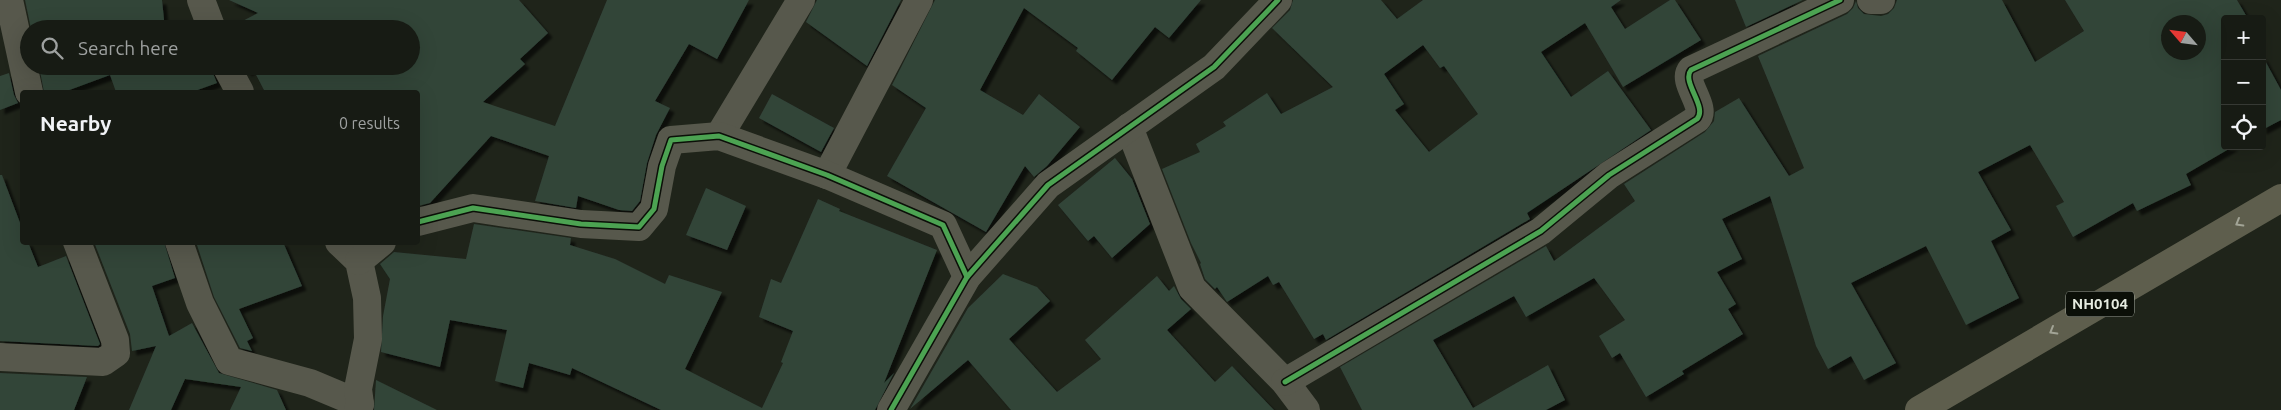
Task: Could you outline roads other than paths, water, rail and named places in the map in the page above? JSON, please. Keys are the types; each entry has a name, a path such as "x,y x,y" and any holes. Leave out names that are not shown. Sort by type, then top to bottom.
{"highway":[{"name":"NH0104","path":"1920,410 2281,198"}],"street":[{"path":"9,0 20,51"},
{"path":"201,0 209,20"},
{"path":"719,136 801,0"},
{"path":"827,175 919,0"},
{"path":"891,410 967,277 1048,185 1214,67 1278,0"},
{"path":"1285,382 1541,231 1609,175 1697,119 1699,113 1689,76 1692,70 1840,0"},
{"path":"1871,0 1881,0"},
{"path":"25,75 29,90"},
{"path":"231,75 239,90"},
{"path":"1129,127 1192,288 1285,382 1306,410"},
{"path":"420,221 473,208 581,224 639,226 654,209 662,166 671,140 719,136 827,175 943,225 967,277"},
{"path":"0,356 103,362 116,353 115,340 78,245"},
{"path":"180,245 200,303 229,361 310,383 359,407 358,388 368,339 367,298 359,261 342,245"},
{"path":"359,261 378,245"}]}
